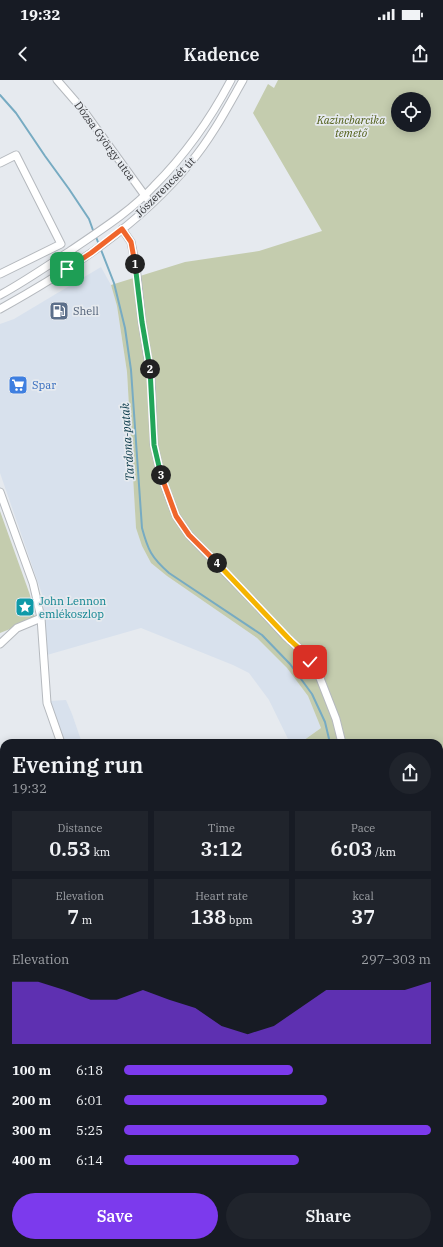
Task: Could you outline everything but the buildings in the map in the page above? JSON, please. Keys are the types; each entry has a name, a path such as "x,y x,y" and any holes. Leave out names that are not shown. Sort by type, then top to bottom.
{"street":[{"name":"Dózsa György utca","path":"57,80 83,110 151,204"},
{"name":"Jószerencsét út","path":"0,295 20,284 105,228 155,186 190,144 218,106 231,80"},
{"name":"Jószerencsét út","path":"0,309 91,253 151,204 192,162 223,115 243,80"},
{"path":"0,163 16,155 60,244 0,274"},
{"path":"122,229 131,242 136,266 142,322 151,378 154,445 161,476 176,516 189,535 285,636 301,650 318,673 336,719 341,739"},
{"path":"0,492 1,501 33,583 41,618 47,703 60,739"},
{"path":"0,644 17,628 41,618"}],"shaded area":[{"path":"101,267 111,285 117,306 127,372 136,527 142,546 151,563 167,576 257,638 287,668 308,696 321,728 306,739 288,739 269,700 249,673 233,665 141,628 47,655 43,597 0,473 0,324 14,319"},
{"path":"66,700 81,739 64,739 50,701"}],"green space":[{"name":"Kazincbarcika temető","path":"278,80 443,80 443,739 306,739 321,728 308,696 287,668 257,638 167,576 151,563 142,546 136,528 127,372 117,306 111,285 185,262 259,251 322,231 253,113 268,84 274,88"},
{"path":"0,511 30,595 35,619 0,633"}],"waterway":[{"name":"Tardona-patak","path":"0,95 16,113 69,189 89,219 94,233"},
{"name":"Tardona-patak","path":"96,237 114,283 125,328 131,370 142,528 148,548 154,558 169,573 262,635 290,664 312,694 325,722 329,739"}],"place":[{"name":"Shell","path":"59,311"},
{"name":"Spar","path":"18,385"},
{"name":"John Lennon emlékoszlop","path":"25,607"}],"route":[{"path":"67,269 122,229 131,242 136,266 142,322 151,378 154,445 161,476 176,516 189,535 285,636 301,650 310,662"}]}
